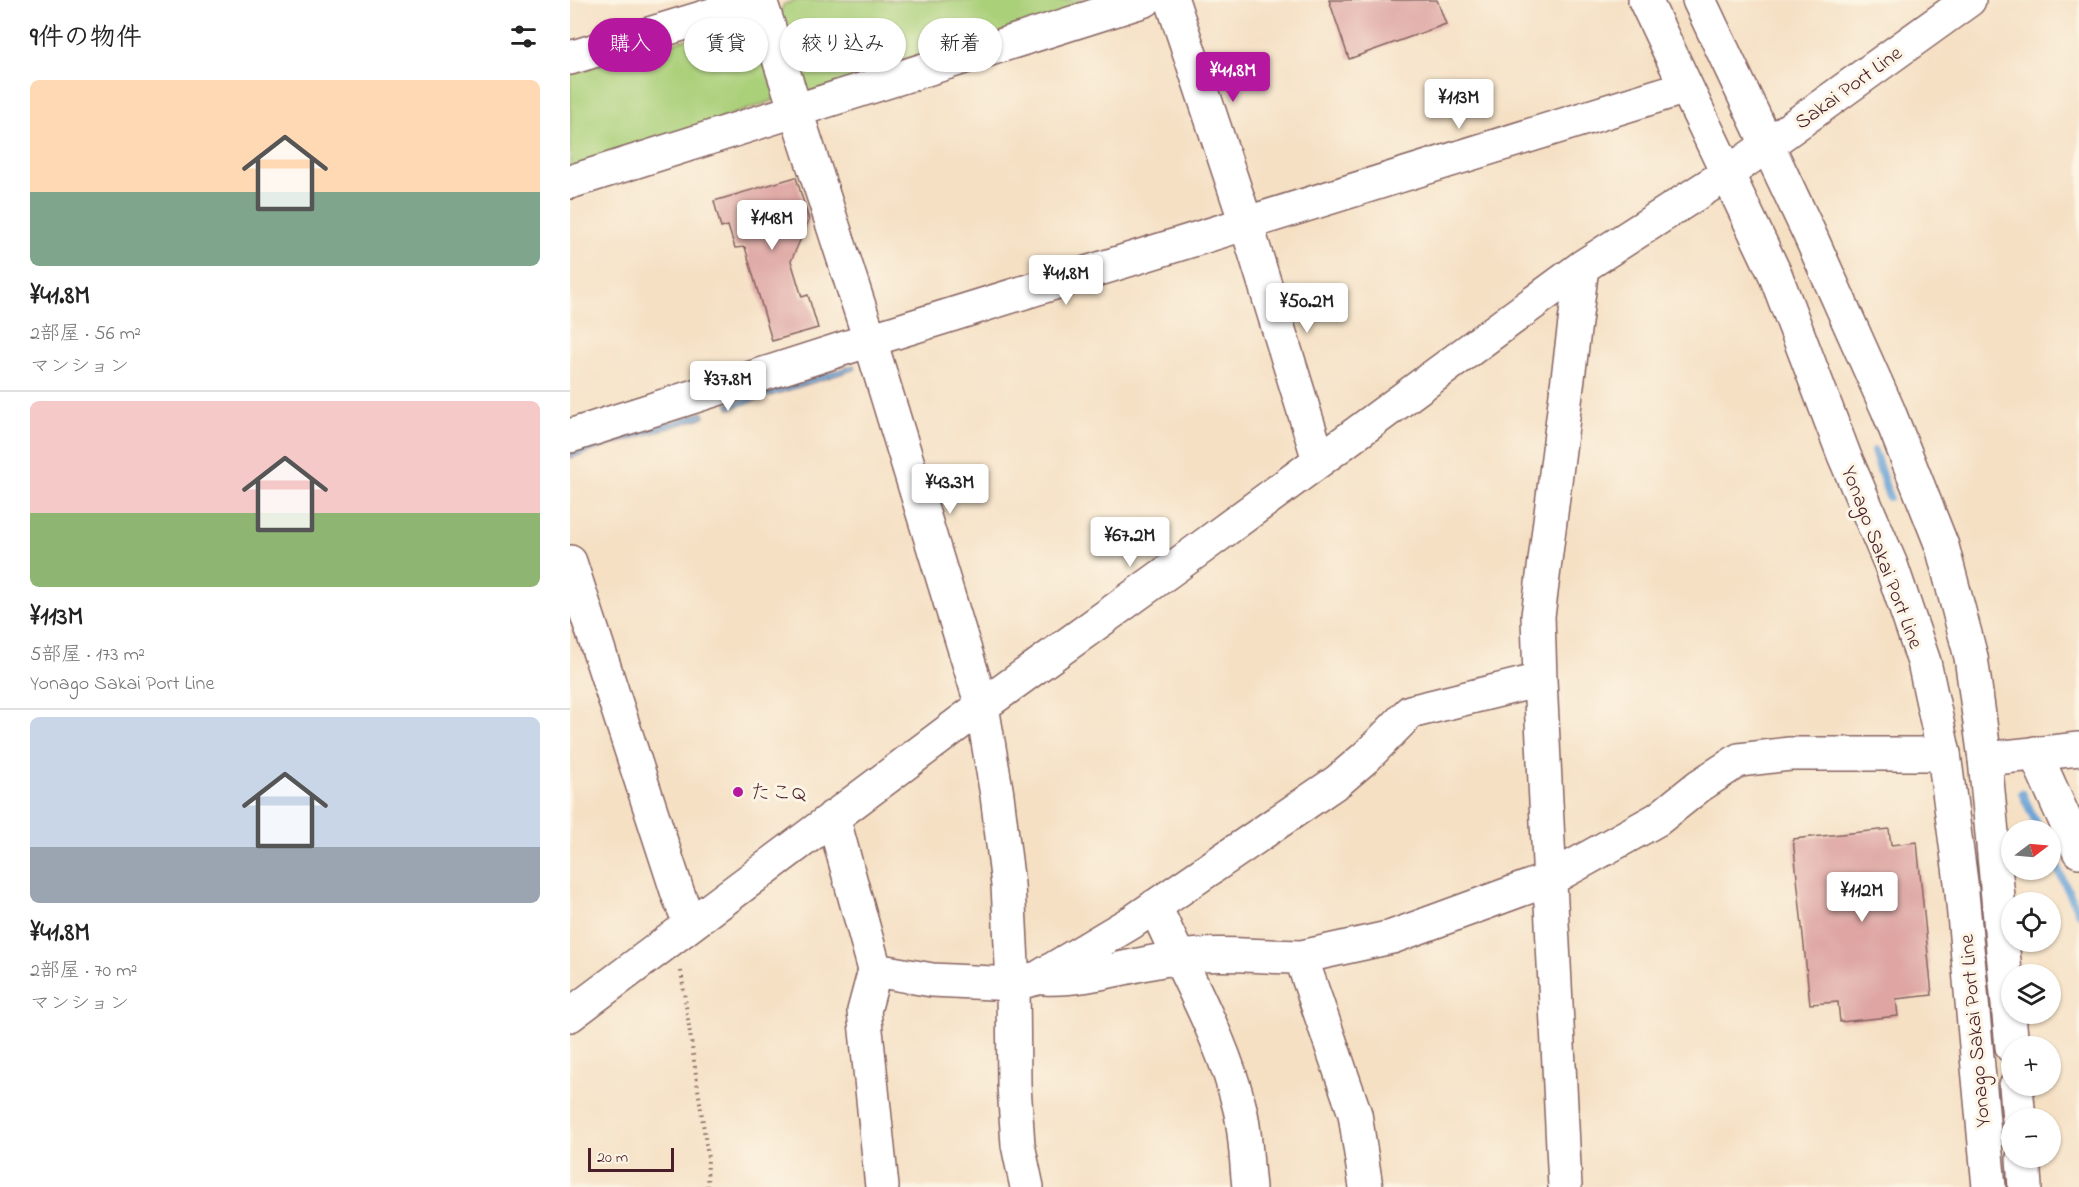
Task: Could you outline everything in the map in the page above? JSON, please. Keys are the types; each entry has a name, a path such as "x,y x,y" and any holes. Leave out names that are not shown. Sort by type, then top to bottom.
{"street":[{"path":"570,58 760,0 870,340 982,706 997,795 1008,885 1026,981 1014,1084 1018,1145 1027,1187"},
{"path":"570,182 1145,0"},
{"path":"1172,0 1246,223 1318,460"},
{"name":"Yonago Sakai Port Line","path":"1645,0 1775,274 1844,455 1891,565 1924,662 1944,754 1961,882 1989,1187"},
{"name":"Yonago Sakai Port Line","path":"1699,0 1888,410 1942,546 1971,657 1985,759 2011,1036"},
{"name":"Sakai Port Line","path":"570,1015 982,706 1582,267 1768,146 1969,0"},
{"path":"570,436 870,340 1686,87"},
{"path":"1565,1187 1538,616 1582,267"},
{"path":"570,562 678,894 680,931"},
{"path":"1026,981 1155,906 1338,781 1366,757 1410,712 1540,680"},
{"path":"1985,759 2079,749"},
{"path":"2035,753 2079,851"},
{"path":"875,970 932,980 1026,981 1069,979 1178,957 1301,957 1392,937 1551,879 1658,819 1699,786 1739,760 1790,754 1944,754"},
{"path":"833,817 875,970 864,1011 882,1187"},
{"path":"1155,906 1224,1053 1241,1111 1249,1187"},
{"path":"1301,957 1355,1114 1366,1187"},
{"path":"2024,1168 2025,1187"}],"path":[{"path":"680,931 687,1023 708,1158 707,1187"}],"green space":[{"path":"797,0 1122,0 1002,38 1002,18 918,18 918,64 906,68 906,18 780,18 780,22 778,16 784,4"},
{"path":"684,39 684,72 768,72 777,99 570,172 570,74 588,69 588,72 672,72 672,43"},
{"path":"796,72 892,72 812,97 802,90"}],"water":[{"path":"854,365 856,369 729,409 727,404"},
{"path":"703,412 705,417 570,458 570,453"}],"building":[{"path":"1329,0 1437,0 1446,24 1349,59"},
{"path":"796,177 809,220 791,261 802,297 808,295 818,328 772,341 745,247 735,248 728,226 721,228 714,201"},
{"path":"1889,829 1891,845 1917,842 1932,995 1896,999 1898,1016 1840,1022 1838,1002 1810,1004 1793,839"}],"waterway":[{"path":"1874,451 1889,497"},
{"path":"2022,793 2035,820"},
{"path":"2061,876 2079,913"}],"place":[{"name":"たこQ","path":"738,792"}]}
